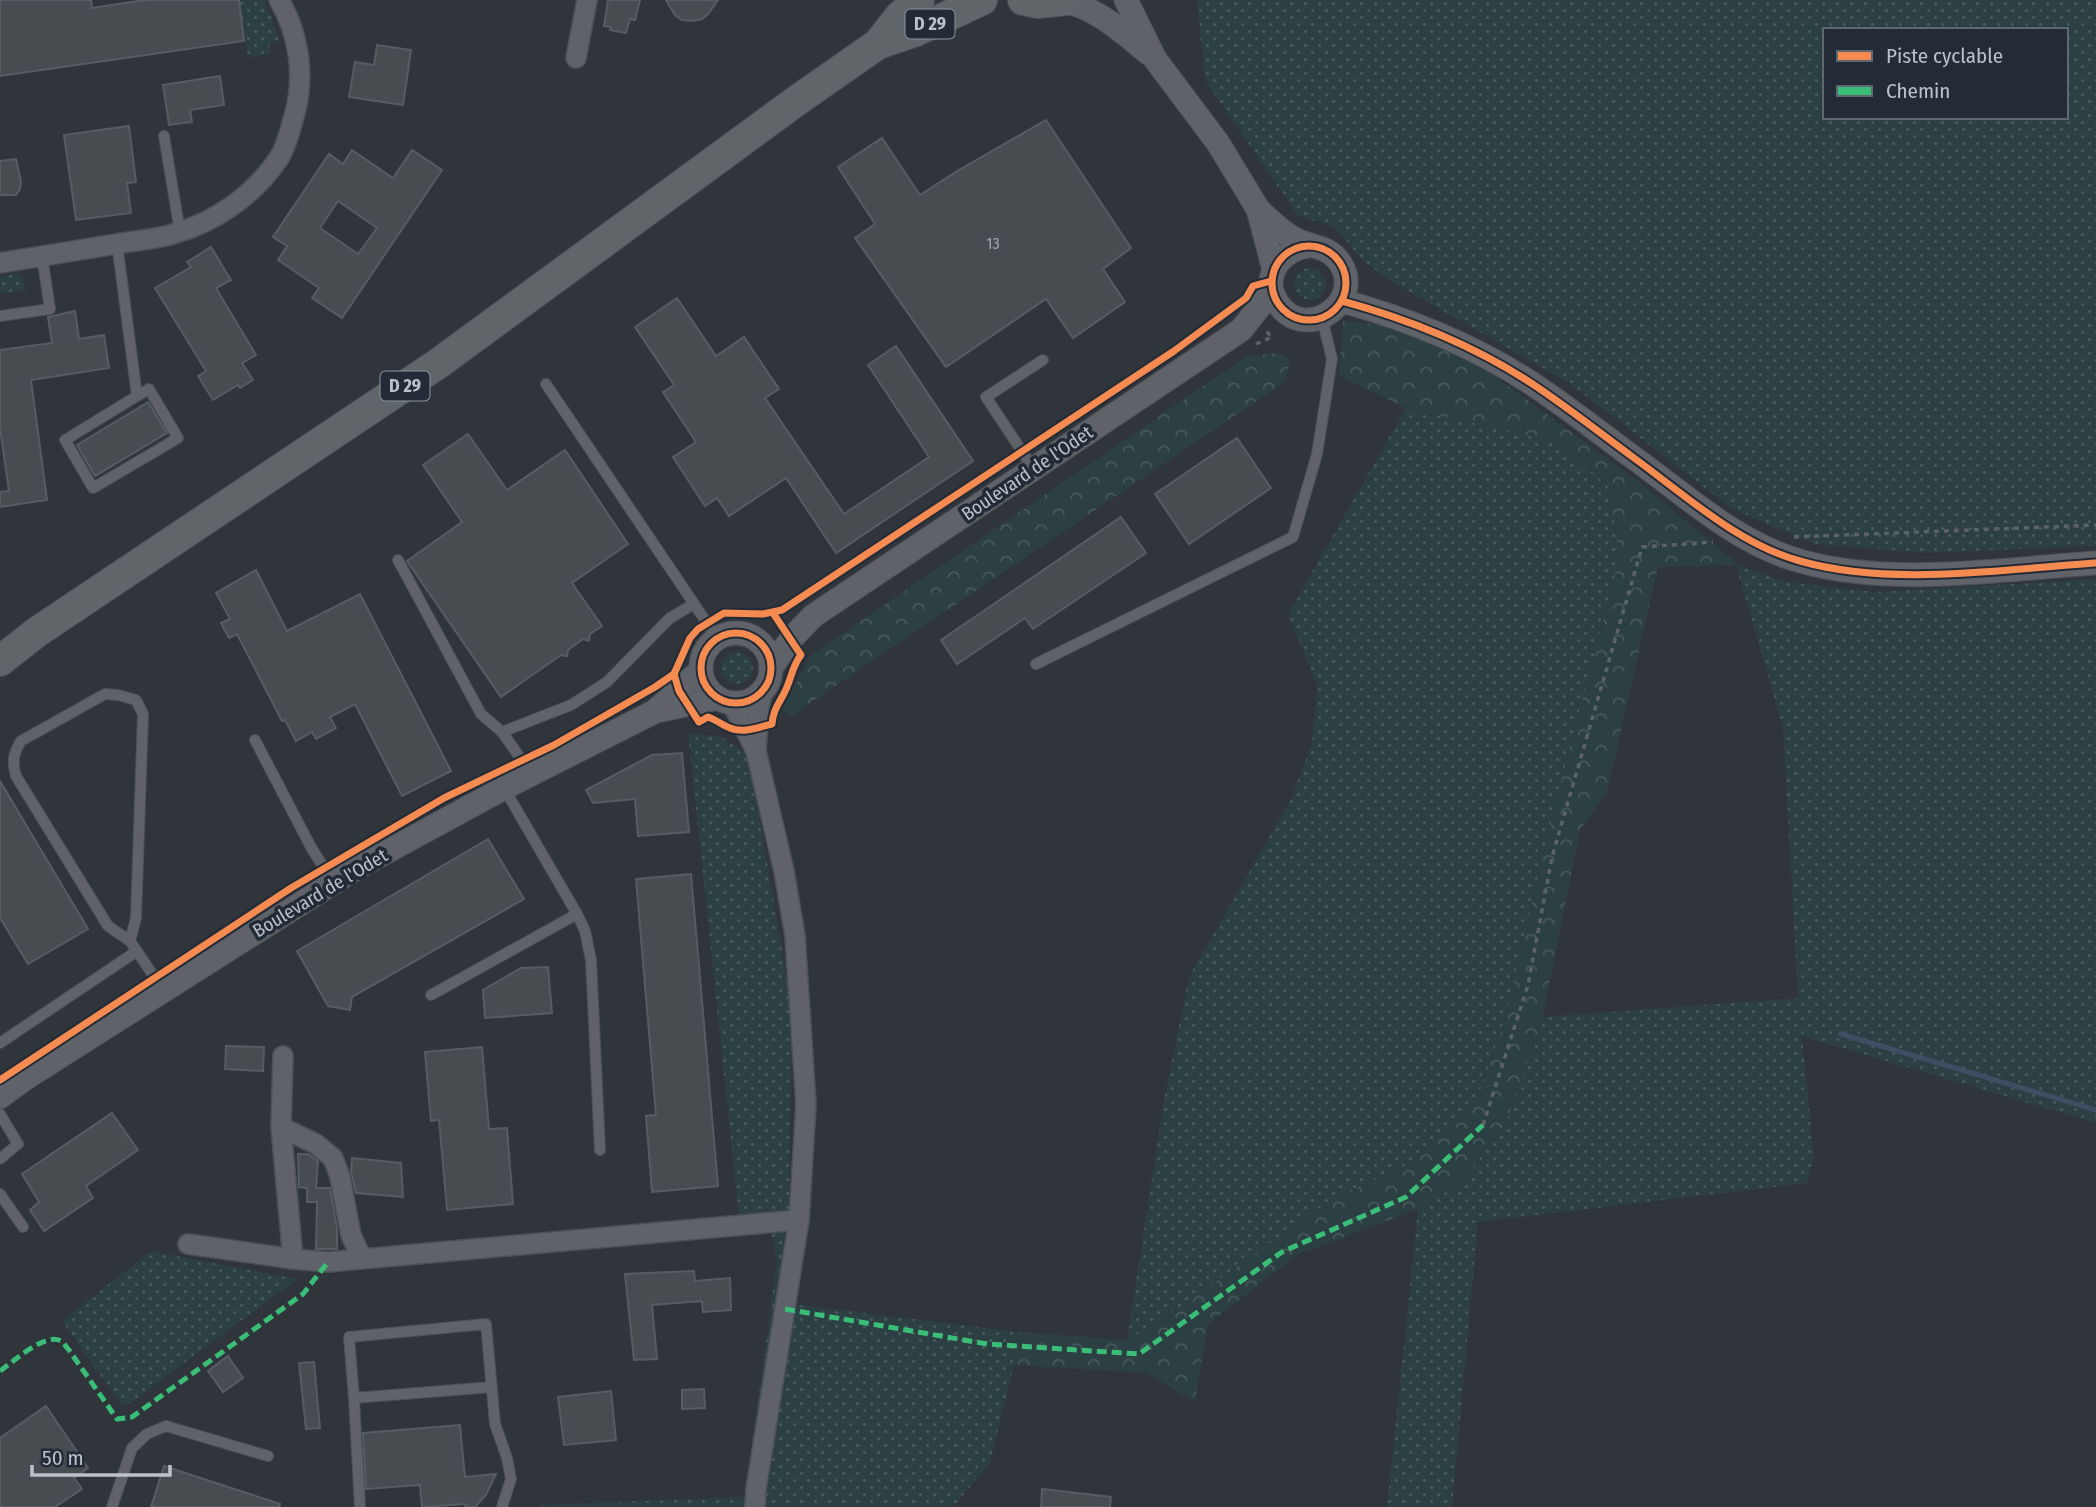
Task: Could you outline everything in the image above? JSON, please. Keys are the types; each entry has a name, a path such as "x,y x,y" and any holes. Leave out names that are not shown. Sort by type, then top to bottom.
{"main road":[{"name":"D 29","path":"0,661 37,632 448,356 877,44 900,16 919,0"},
{"name":"D 29","path":"877,44 916,31 982,0"},
{"path":"1023,0 1038,3 1064,1"},
{"name":"D 29","path":"0,653 37,632"}],"street":[{"path":"0,263 180,232 207,222 237,203 260,181 280,156 300,93 296,41 288,16 279,0"},
{"path":"576,58 587,0"},
{"path":"1126,0 1156,59 1218,142 1258,209 1292,238 1308,246 1327,250 1341,264 1346,282 1342,301 1330,314 1304,320 1295,318 1280,307 1258,209"},
{"path":"1064,1 1097,13 1156,59"},
{"path":"1273,280 1279,260 1287,252 1308,246"},
{"name":"Boulevard de l'Odet","path":"1241,330 1273,280"},
{"path":"1342,301 1390,314 1419,326 1475,351 1531,383 1748,539 1780,555 1878,575 2096,563"},
{"name":"Boulevard de l'Odet","path":"654,712 725,700 744,702 754,698 769,680 771,668 813,616 1241,330 1295,318"},
{"name":"Boulevard de l'Odet","path":"0,1097 334,883 504,788 654,712 701,670 705,652 717,638 734,633 753,637 813,616"},
{"path":"753,637 766,650 771,668"},
{"path":"701,670 706,686 725,700 756,751"},
{"path":"755,1507 799,1220 806,1104 796,949 784,871 756,751 759,706 763,690"},
{"path":"283,1056 281,1127 293,1259"},
{"path":"281,1127 316,1144 333,1158 340,1177 351,1235 362,1259"},
{"path":"188,1244 328,1262 799,1220"}],"lane":[{"path":"164,136 180,232"},
{"path":"117,243 137,396"},
{"path":"0,316 50,309 42,256"},
{"path":"1036,664 1293,537 1317,454 1332,359 1322,318"},
{"path":"1033,469 986,397 1043,360"},
{"path":"546,384 717,638"},
{"path":"149,389 178,438 93,488 65,440 137,396 149,389"},
{"path":"398,560 481,714 502,732 531,774"},
{"path":"502,732 571,705 607,682 670,618 694,604"},
{"path":"134,946 143,714 136,700 104,694 20,741 12,764 16,776 108,926 134,946 164,990"},
{"path":"255,740 312,849 334,883"},
{"path":"504,788 585,931 591,961 600,1150"},
{"path":"431,995 577,914"},
{"path":"0,1043 134,946"},
{"path":"0,1114 18,1144 0,1159"},
{"path":"0,1194 23,1227"},
{"path":"360,1507 349,1337 486,1324 495,1424 511,1479 502,1507"},
{"path":"354,1398 492,1387"},
{"path":"112,1507 132,1448 147,1434 166,1426 268,1456"}],"path":[{"path":"1789,537 2096,525"},
{"path":"1483,1125 1528,985 1552,857 1642,547 1748,539"}],"green space":[{"path":"239,0 264,0 279,42 269,44 271,54 248,57"},
{"path":"1197,0 2096,0 2096,546 1925,553 1815,544 1732,509 1569,383 1389,280 1362,260 1335,227 1298,216 1205,80"},
{"path":"1310,268 1321,273 1326,284 1321,295 1310,300 1299,295 1294,284 1299,273"},
{"path":"17,273 23,278 25,290 0,294 0,276"},
{"path":"1343,321 1383,325 1474,361 1638,481 1736,565 1658,567 1607,793 1580,830 1543,1017 1505,1126 1460,1183 1418,1209 1297,1255 1208,1324 1195,1402 1147,1373 1014,1365 1018,1332 1127,1340 1159,1322 1335,1197 1403,1168 1476,1103 1504,1022 1555,805 1619,559 1610,488 1558,442 1406,408 1339,376"},
{"path":"1278,353 1290,359 1286,381 791,716 782,710 811,655 1247,356"},
{"path":"1406,408 1558,442 1610,488 1619,559 1555,805 1504,1022 1476,1103 1403,1168 1335,1197 1159,1322 1127,1340 1164,1100 1189,977 1291,799 1312,743 1317,685 1288,614"},
{"path":"1736,565 1787,582 1875,592 2096,579 2096,1123 1802,1036 1814,1158 1807,1183 1478,1222 1452,1507 1387,1507 1418,1209 1460,1183 1505,1126 1543,1017 1798,998 1783,728"},
{"path":"737,652 748,657 753,668 748,679 737,684 726,679 721,668 726,657"},
{"path":"688,733 722,737 749,756 793,1016 789,1166 792,1304 1018,1332 1014,1365 990,1463 953,1507 541,1505 745,1497 777,1260 767,1211 739,1217"},
{"path":"151,1251 297,1279 132,1402 122,1406 62,1321"}],"building":[{"path":"0,0 91,0 92,8 145,0 239,0 244,41 0,76"},
{"path":"608,0 640,0 635,20 630,19 626,33 604,26"},
{"path":"666,0 718,0 702,19 692,21 682,20 675,15"},
{"path":"377,45 411,50 403,105 349,97 355,62 374,65"},
{"path":"220,76 224,105 190,110 192,122 169,125 163,85"},
{"path":"1046,120 1131,248 1103,269 1125,302 1073,338 1046,299 946,367 855,238 875,224 838,167 882,138 920,195"},
{"path":"129,126 136,182 127,183 131,213 76,220 64,135"},
{"path":"352,150 393,178 412,150 442,170 342,318 312,298 319,288 278,260 287,246 273,237 329,154 343,164","holes":["338,201 377,228 358,254 320,228"]},
{"path":"16,159 20,189 16,195 0,195 0,161"},
{"path":"211,247 231,280 216,288 256,355 242,363 253,380 240,388 238,385 213,400 198,376 206,371 155,288 191,267 187,262"},
{"path":"677,298 716,356 744,337 779,389 765,398 844,514 929,457 868,365 896,346 973,461 836,553 786,478 729,516 717,498 705,506 673,457 696,442 663,392 674,385 635,327"},
{"path":"75,311 79,339 104,335 109,368 31,380 47,500 0,507 0,492 9,491 0,428 0,350 52,343 48,317"},
{"path":"148,402 167,433 95,476 77,445"},
{"path":"468,434 507,490 565,450 628,544 572,583 602,626 590,634 589,641 583,639 568,650 567,656 561,655 501,697 407,561 462,522 423,465"},
{"path":"1237,438 1271,488 1189,544 1155,494"},
{"path":"1121,517 1146,553 1033,629 1025,618 957,664 941,640"},
{"path":"256,570 287,631 360,594 451,771 402,796 355,704 330,717 336,728 316,739 312,732 296,741 285,720 282,721 237,634 229,638 221,623 230,619 216,593"},
{"path":"682,753 689,832 638,836 635,799 593,803 586,790 652,755"},
{"path":"0,781 88,929 28,964 0,918"},
{"path":"488,839 524,899 352,997 350,1010 328,1006 297,951"},
{"path":"691,874 718,1186 652,1192 646,1116 656,1115 636,879"},
{"path":"548,967 552,1013 485,1018 483,990 521,968"},
{"path":"226,1046 264,1047 263,1071 225,1069"},
{"path":"482,1047 489,1129 507,1128 513,1204 447,1210 439,1120 431,1121 425,1052"},
{"path":"112,1113 138,1150 86,1186 93,1198 44,1231 30,1210 39,1202 22,1174"},
{"path":"298,1154 308,1154 318,1161 316,1188 330,1188 337,1229 337,1249 316,1249 317,1202 307,1202 307,1188 299,1187"},
{"path":"352,1158 401,1163 403,1197 356,1193 351,1171"},
{"path":"694,1271 695,1281 730,1278 731,1310 703,1312 702,1301 652,1305 657,1359 634,1360 625,1274"},
{"path":"228,1356 243,1378 223,1392 208,1371"},
{"path":"314,1362 320,1428 306,1429 299,1363"},
{"path":"704,1389 705,1408 682,1409 682,1390"},
{"path":"611,1391 616,1440 564,1445 558,1397"},
{"path":"46,1406 88,1468 74,1478 82,1489 55,1507 0,1507 0,1438"},
{"path":"460,1425 465,1477 496,1474 486,1495 475,1507 466,1507 465,1504 422,1507 420,1485 366,1489 363,1433"},
{"path":"164,1466 280,1504 279,1507 151,1507"},
{"path":"1042,1489 1111,1497 1110,1507 1041,1507"}],"waterway":[{"path":"1841,1034 2096,1110"}],"marked path":[{"path":"785,1309 987,1344 1139,1354 1282,1252 1406,1197 1483,1125"},
{"path":"0,1371 38,1344 54,1339 61,1341 117,1419 132,1417 303,1294 328,1262"}],"cycle path":[{"path":"1302,246 1316,246 1330,252 1340,262 1346,283 1340,304 1330,314 1316,320 1302,320 1288,314 1278,304 1272,290 1272,276 1278,262 1288,252 1302,246"},
{"path":"0,1080 291,888 444,798 554,745 655,687 674,674 690,638 698,629 724,613 763,614 782,610 1174,351 1246,298 1253,286 1271,281"},
{"path":"1342,301 1440,334 1509,369 1570,410 1734,531 1755,543 1800,561 1835,569 1909,575 2096,563"},
{"path":"674,674 679,691 699,722 708,717 740,730 772,724 776,709 801,655 773,613"},
{"path":"736,633 761,643 771,668 761,693 736,703 711,693 701,668 711,643 736,633"}]}
